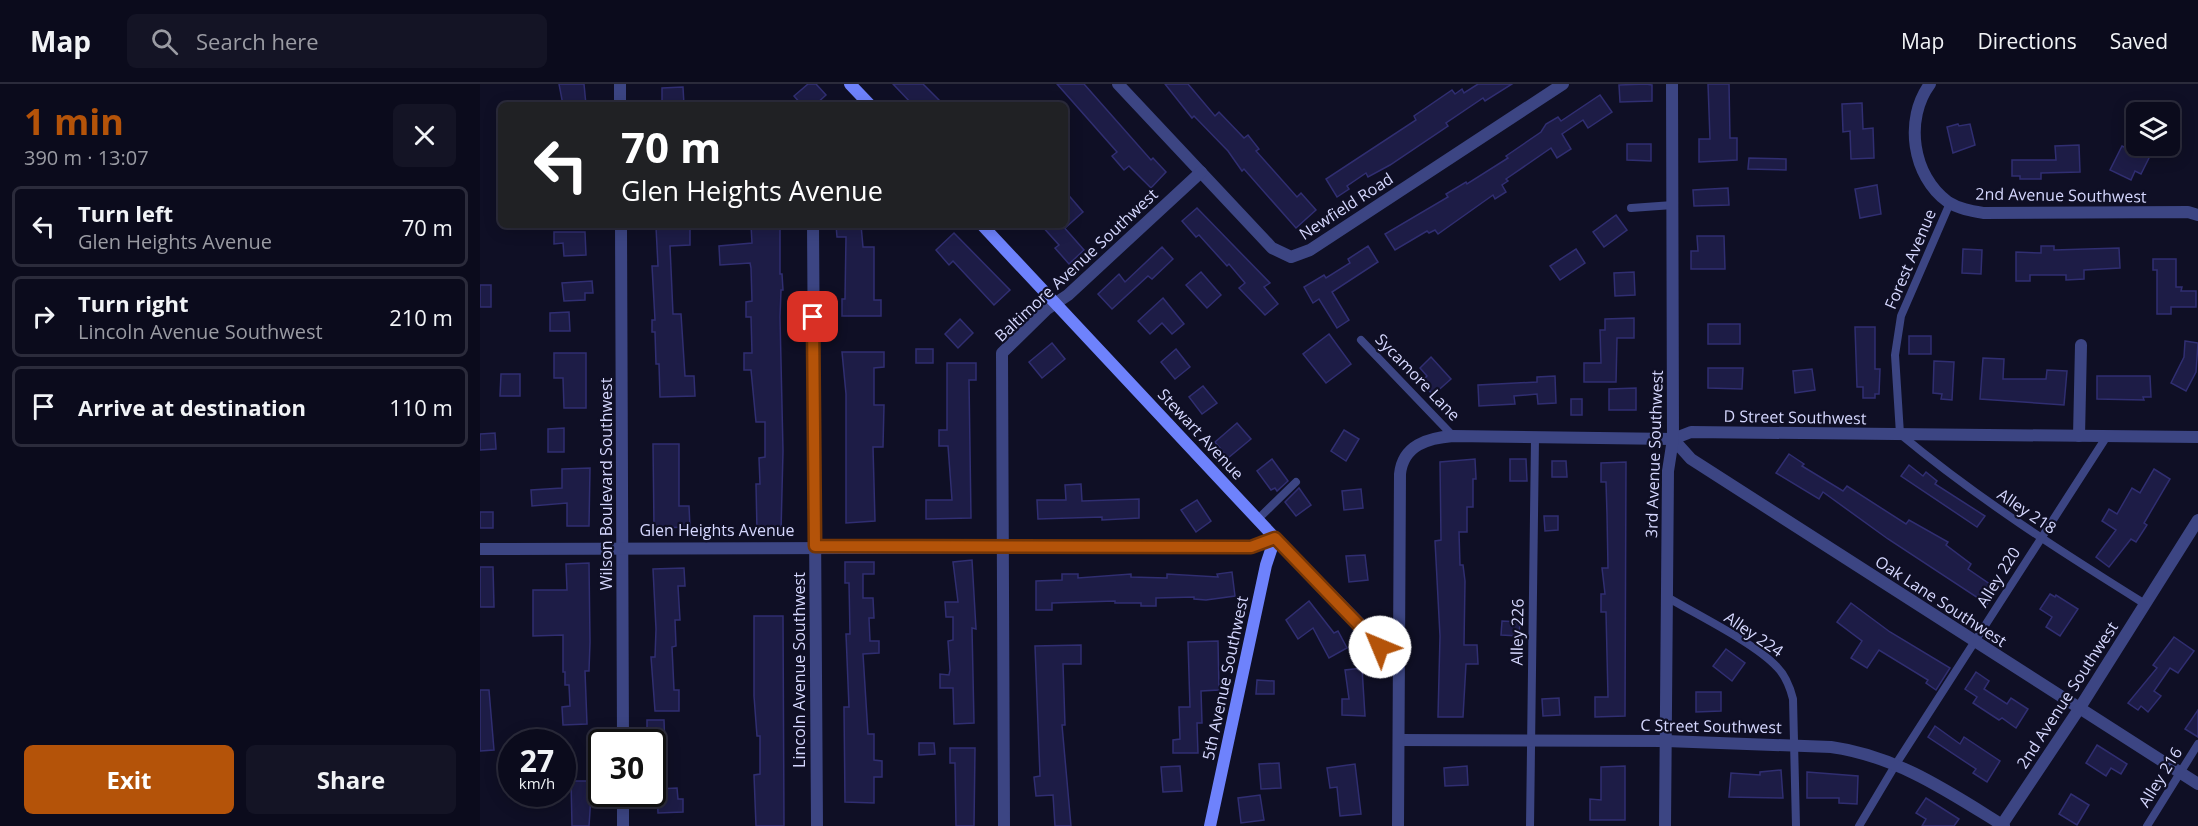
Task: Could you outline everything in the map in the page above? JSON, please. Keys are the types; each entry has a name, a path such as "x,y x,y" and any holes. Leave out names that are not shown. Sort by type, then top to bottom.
{"street":[{"path":"620,84 620,102"},
{"path":"850,84 867,102"},
{"name":"Newfield Road","path":"1118,84 1272,248 1291,257 1300,255 1563,84"},
{"name":"3rd Avenue Southwest","path":"1665,826 1668,471 1673,439 1672,84"},
{"name":"2nd Avenue Southwest","path":"1930,84 1916,112 1916,142 1923,173 1934,189 1950,203 1984,213 2188,212 2198,216"},
{"name":"Baltimore Avenue Southwest","path":"1004,826 1005,546 1002,353 1201,172"},
{"name":"Wilson Boulevard Southwest","path":"621,228 623,729"},
{"name":"Lincoln Avenue Southwest","path":"813,228 817,826"},
{"name":"Stewart Avenue","path":"985,228 1275,538 1399,663"},
{"path":"2079,436 2081,345"},
{"name":"D Street Southwest","path":"1399,663 1400,474 1403,461 1420,442 1436,437 1673,439 1691,432 2198,437"},
{"name":"Oak Lane Southwest","path":"1673,439 1690,459 2198,784"},
{"name":"2nd Avenue Southwest","path":"2002,826 2079,710 2198,520"},
{"name":"Glen Heights Avenue","path":"480,549 815,546 1251,547 1275,538"},
{"name":"5th Avenue Southwest","path":"1210,826 1266,565 1275,538"},
{"path":"1398,826 1399,663"},
{"name":"C Street Southwest","path":"1399,740 1793,744 1858,751 1916,772 2002,826"},
{"path":"623,807 623,826"}],"lane":[{"name":"Forest Avenue","path":"1900,434 1895,355 1901,316 1950,203"},
{"path":"1631,208 1673,205"},
{"name":"Sycamore Lane","path":"1361,340 1453,436"},
{"name":"Alley 218","path":"1900,434 1952,477 2040,539 2145,604"},
{"name":"Alley 220","path":"1859,826 1896,764 2107,436"},
{"name":"Alley 226","path":"1530,826 1535,438"},
{"path":"1258,519 1296,482"},
{"name":"Alley 224","path":"1667,597 1761,653 1777,667 1789,684 1793,699 1796,826"},
{"name":"Alley 216","path":"2146,826 2198,744"}],"building":[{"path":"559,84 584,84 586,102 562,102"},
{"path":"808,84 816,84 826,95 818,102 799,102 794,96"},
{"path":"893,84 923,84 941,102 910,102"},
{"path":"1057,84 1084,84 1151,160 1153,158 1166,172 1151,188 1129,166 1124,170 1112,156 1117,152"},
{"path":"1165,84 1188,84 1215,116 1219,112 1244,138 1248,135 1259,149 1256,151 1297,197 1301,193 1316,210 1296,228 1244,169 1242,171 1228,151 1194,116 1192,118"},
{"path":"1478,84 1512,84 1485,101 1483,98 1446,123 1448,126 1390,165 1368,177 1366,173 1347,186 1349,189 1337,197 1326,179 1416,120 1414,116 1452,90 1455,94 1462,89 1464,93"},
{"path":"1708,84 1729,84 1730,138 1737,138 1737,160 1699,162 1699,139 1710,139"},
{"path":"1619,85 1652,85 1652,101 1620,102"},
{"path":"683,87 684,102 662,102 662,88"},
{"path":"1600,95 1612,112 1588,128 1583,120 1562,134 1571,149 1557,158 1551,148 1506,179 1508,181 1502,185 1506,192 1495,199 1493,195 1438,234 1435,230 1429,233 1427,231 1395,250 1385,234 1448,197 1446,194 1466,182 1467,184 1508,158 1506,156 1541,132 1546,124 1558,117 1561,121"},
{"path":"1862,103 1863,129 1873,128 1874,158 1851,159 1850,131 1843,132 1842,104"},
{"path":"1958,124 1959,126 1970,124 1975,145 1953,153 1947,127"},
{"path":"1627,144 1651,144 1651,161 1627,160"},
{"path":"2079,145 2080,172 2041,173 2041,179 2020,179 2020,176 2012,176 2012,160 2056,160 2055,146"},
{"path":"2122,146 2126,148 2126,156 2150,156 2141,174 2135,171 2131,180 2110,170"},
{"path":"1749,158 1786,159 1786,170 1748,169"},
{"path":"1877,185 1881,214 1860,218 1855,189"},
{"path":"1728,188 1729,205 1694,206 1693,190"},
{"path":"1068,194 1083,212 1068,225"},
{"path":"1197,208 1270,283 1264,287 1278,304 1265,315 1239,288 1245,283 1229,264 1227,266 1199,235 1196,237 1182,221"},
{"path":"1616,215 1627,230 1604,247 1593,232"},
{"path":"656,228 690,228 690,245 670,246 673,314 681,314 685,376 694,376 695,396 660,397 659,364 656,364 655,332 652,332 652,320 655,320 652,266 658,266"},
{"path":"751,228 780,228 780,274 782,274 783,290 781,290 780,317 783,451 781,531 757,531 756,484 760,484 759,458 765,457 765,422 756,422 751,370 744,370 744,353 752,353 751,317 746,317 746,302 752,301 750,263 720,265 719,246 752,243"},
{"path":"836,228 861,228 863,247 874,247 874,300 881,300 881,316 842,316 842,299 845,299 846,237 837,237"},
{"path":"1044,228 1065,228 1084,250 1069,264 1055,248 1059,245"},
{"path":"554,232 585,232 586,255 564,256 563,243 554,244"},
{"path":"954,233 1010,290 994,305 953,261 949,265 936,250"},
{"path":"1697,236 1724,236 1725,269 1691,269 1691,251 1698,251"},
{"path":"1368,246 1378,262 1332,292 1349,320 1337,328 1319,299 1313,303 1304,287 1324,275 1326,278 1350,263 1348,259"},
{"path":"2041,246 2054,246 2054,250 2119,248 2120,268 2084,270 2084,279 2066,280 2066,275 2030,275 2030,281 2016,281 2016,252 2041,253"},
{"path":"1162,247 1173,259 1152,279 1148,276 1112,309 1098,294 1119,274 1125,282"},
{"path":"1576,249 1585,263 1560,280 1550,266"},
{"path":"1963,249 1982,250 1981,274 1962,273"},
{"path":"2153,259 2176,259 2176,287 2182,287 2181,291 2196,291 2196,307 2171,307 2171,314 2157,314 2157,270 2153,270"},
{"path":"1201,272 1221,295 1207,308 1186,285"},
{"path":"1634,272 1635,295 1615,296 1614,273"},
{"path":"592,281 593,293 585,293 585,300 564,301 562,283"},
{"path":"480,285 491,285 491,307 480,307"},
{"path":"1163,298 1184,324 1172,334 1162,323 1150,334 1138,321"},
{"path":"569,312 570,331 550,331 550,313"},
{"path":"1634,318 1634,338 1617,338 1616,382 1584,382 1584,363 1601,363 1600,330 1605,330 1605,319"},
{"path":"960,319 973,333 958,348 945,334"},
{"path":"1708,324 1740,324 1740,344 1708,344"},
{"path":"1855,327 1875,327 1875,369 1880,369 1879,394 1875,394 1875,398 1863,398 1863,387 1857,387"},
{"path":"1329,334 1351,364 1326,383 1303,354"},
{"path":"1909,336 1931,336 1931,354 1909,354"},
{"path":"2185,341 2198,343 2196,372 2186,391 2171,383 2184,357"},
{"path":"1052,343 1065,359 1042,378 1029,362"},
{"path":"916,349 933,349 933,363 916,363"},
{"path":"1176,349 1190,367 1175,379 1161,362"},
{"path":"842,352 884,352 884,367 874,368 874,405 884,405 883,447 873,447 875,521 846,523 846,394"},
{"path":"554,353 586,353 586,408 564,408 563,378 554,378"},
{"path":"1431,357 1451,379 1433,395 1421,382 1427,376 1420,368"},
{"path":"1983,358 2004,359 2003,379 2046,379 2047,370 2067,371 2064,405 1980,399"},
{"path":"1934,361 1954,362 1952,400 1941,399 1942,394 1933,393"},
{"path":"947,363 976,363 976,380 969,380 971,518 926,519 926,500 952,500 948,446 939,446 939,430 947,430"},
{"path":"1708,368 1743,368 1742,389 1708,388"},
{"path":"1812,369 1815,390 1795,393 1793,371"},
{"path":"501,374 520,374 520,396 500,396"},
{"path":"1555,376 1556,403 1538,404 1537,394 1514,396 1515,404 1479,406 1478,385 1537,382 1537,377"},
{"path":"2097,376 2150,376 2151,397 2143,397 2144,400 2097,399"},
{"path":"1203,386 1217,403 1202,414 1189,397"},
{"path":"1636,388 1636,410 1609,410 1609,389"},
{"path":"1571,399 1582,399 1582,415 1571,415"},
{"path":"1237,423 1251,439 1228,458 1215,442"},
{"path":"564,428 564,452 548,452 548,429"},
{"path":"1344,430 1359,439 1346,461 1331,451"},
{"path":"495,433 496,449 480,450 480,434"},
{"path":"653,444 679,444 679,506 689,506 690,527 654,528"},
{"path":"1789,454 1804,464 1802,466 1843,491 1847,486 1906,524 1909,520 1948,542 1946,545 1971,564 1968,569 1997,589 1987,604 1888,539 1823,492 1819,499 1776,473"},
{"path":"1272,459 1288,481 1277,491 1275,488 1271,490 1257,471"},
{"path":"1475,459 1476,479 1473,479 1473,507 1467,507 1467,532 1459,532 1460,565 1463,565 1465,581 1464,645 1477,645 1478,664 1466,664 1463,717 1438,717 1440,636 1435,541 1441,540 1440,462"},
{"path":"1510,459 1526,459 1527,481 1510,481"},
{"path":"1552,461 1566,461 1567,477 1552,477"},
{"path":"1626,462 1625,716 1595,717 1595,697 1608,697 1606,612 1601,612 1601,594 1605,594 1602,568 1608,568 1607,514 1606,482 1601,482 1601,463"},
{"path":"1909,465 1923,476 1926,472 1937,481 1935,484 1985,516 1977,527 1901,476"},
{"path":"590,468 589,526 567,526 567,503 532,506 531,490 562,488 562,469"},
{"path":"2154,469 2170,479 2144,523 2147,525 2136,542 2131,539 2109,567 2096,557 2116,530 2102,521 2109,509 2117,514 2132,488 2140,493"},
{"path":"1081,484 1082,501 1139,499 1139,518 1038,519 1037,500 1066,500 1065,485"},
{"path":"1299,488 1311,505 1296,516 1285,502"},
{"path":"1361,489 1363,508 1344,510 1342,491"},
{"path":"1197,500 1211,521 1196,532 1181,510"},
{"path":"480,512 493,512 493,528 480,528"},
{"path":"1544,516 1558,516 1558,530 1545,531"},
{"path":"1365,555 1368,580 1349,582 1346,556"},
{"path":"972,560 976,629 972,628 974,723 954,724 953,688 940,688 940,674 949,675 948,641 953,640 953,617 946,617 945,602 958,602 953,562"},
{"path":"845,562 874,562 874,574 863,574 863,598 873,598 874,618 869,618 870,641 879,641 879,653 863,654 868,734 874,734 874,760 882,761 882,777 874,777 874,803 845,802 844,707 849,707 846,634 850,634 849,583 845,583"},
{"path":"589,563 589,671 585,671 587,724 563,725 562,707 570,706 569,685 565,685 565,672 563,672 563,635 533,636 533,590 567,590 566,564"},
{"path":"480,567 493,567 494,607 480,607"},
{"path":"684,568 685,586 678,586 680,620 675,620 676,646 672,647 674,690 679,690 679,711 655,711 651,657 655,657 656,629 653,569"},
{"path":"1232,572 1235,596 1206,600 1194,599 1194,597 1156,598 1156,606 1141,606 1141,603 1115,603 1115,601 1052,603 1052,610 1036,610 1036,581 1062,580 1062,574 1078,574 1078,578 1131,574 1131,577 1167,578 1167,574 1218,577 1217,574"},
{"path":"2050,594 2055,597 2056,595 2078,609 2060,636 2046,627 2052,617 2040,609"},
{"path":"1309,601 1334,633 1338,631 1347,648 1329,658 1313,628 1298,639 1286,620"},
{"path":"1851,603 1890,632 1950,668 1936,690 1926,683 1928,680 1879,650 1867,668 1851,658 1862,641 1837,622"},
{"path":"754,616 783,616 784,826 756,826 754,775 760,774 760,736 757,736 754,696"},
{"path":"1502,621 1520,622 1519,636 1501,635"},
{"path":"2174,637 2194,651 2178,673 2170,668 2154,691 2161,696 2148,712 2141,706 2138,710 2128,703 2157,668 2153,665"},
{"path":"1218,641 1219,690 1201,691 1202,723 1197,723 1198,753 1173,753 1173,740 1180,739 1179,707 1190,707 1188,642"},
{"path":"1081,645 1081,664 1063,664 1065,725 1062,725 1071,826 1055,826 1053,795 1036,796 1034,777 1040,776 1035,646"},
{"path":"1726,649 1745,663 1732,681 1713,666"},
{"path":"1362,668 1365,716 1342,715 1342,699 1349,699 1345,670"},
{"path":"1976,672 1989,681 1984,689 2007,704 2011,698 2028,709 2016,728 1973,703 1977,697 1965,689"},
{"path":"1257,680 1274,681 1274,694 1256,694"},
{"path":"480,690 489,690 494,750 480,751"},
{"path":"1696,692 1721,692 1721,711 1696,712"},
{"path":"1559,698 1560,715 1543,716 1542,699"},
{"path":"2198,710 2198,737 2185,729"},
{"path":"647,720 664,720 664,729 647,729"},
{"path":"1935,726 1960,744 1964,737 2000,761 1987,782 1973,773 1976,769 1928,737"},
{"path":"919,743 934,743 935,754 919,755"},
{"path":"2097,745 2127,764 2121,774 2111,768 2106,776 2086,763"},
{"path":"950,748 975,748 974,826 956,826 955,763 950,763"},
{"path":"1279,763 1281,788 1261,789 1259,764"},
{"path":"1355,764 1361,814 1340,816 1337,787 1330,788 1327,768"},
{"path":"1180,766 1182,791 1163,792 1161,767"},
{"path":"1467,766 1468,785 1445,786 1444,768"},
{"path":"1625,766 1625,820 1590,820 1590,799 1601,800 1601,767"},
{"path":"1781,770 1783,798 1729,797 1731,773 1760,775 1760,772"},
{"path":"1807,772 1858,776 1857,804 1839,803 1839,798 1807,798"},
{"path":"576,781 588,781 589,826 572,826 572,807 576,807"},
{"path":"677,788 678,799 683,799 683,812 658,813 658,807 666,807 666,789"},
{"path":"2071,794 2089,805 2077,825 2059,814"},
{"path":"1260,795 1264,820 1241,823 1238,798"},
{"path":"1926,798 1959,819 1954,826 1922,826 1926,819 1916,813"}],"route":[{"path":"813,317 815,546 1251,547 1275,538 1380,647"}]}
